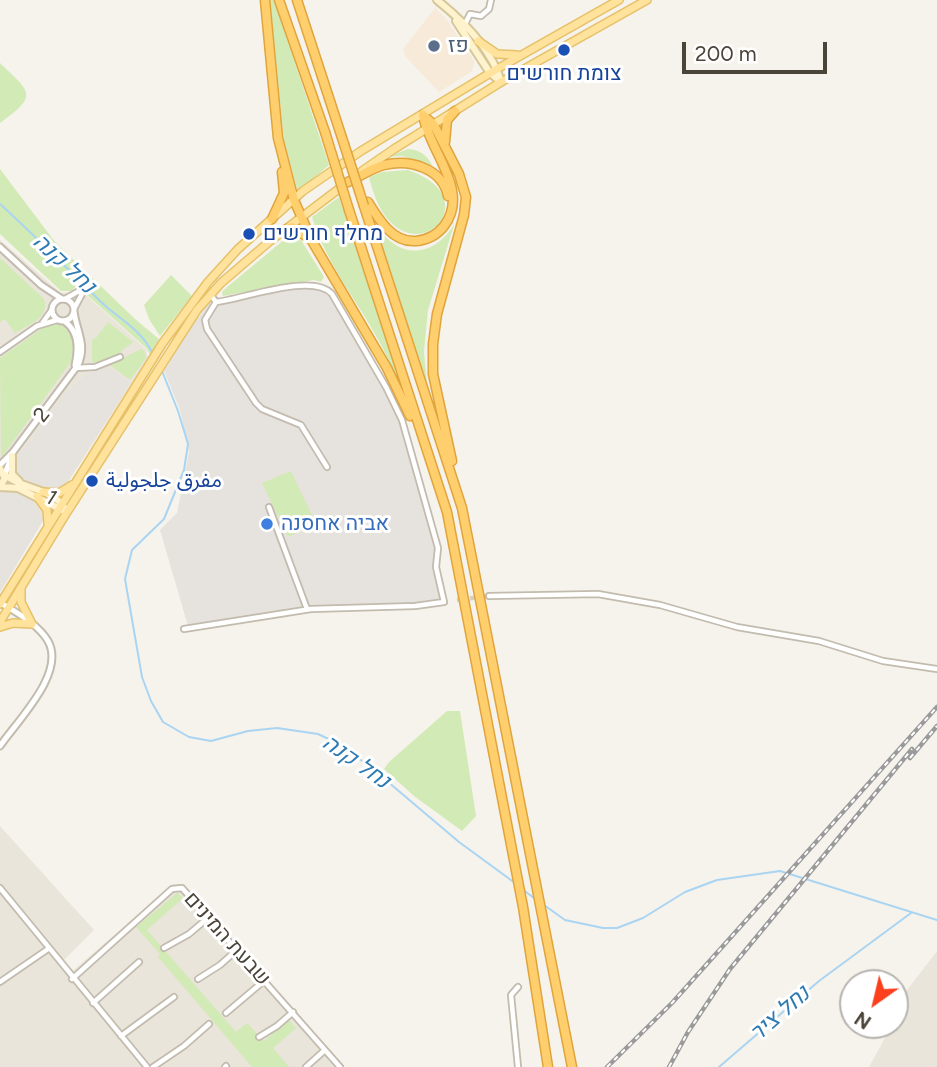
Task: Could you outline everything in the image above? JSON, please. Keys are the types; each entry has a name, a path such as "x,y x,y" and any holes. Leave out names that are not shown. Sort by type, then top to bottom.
{"highway":[{"path":"265,0 284,193 272,219"},
{"path":"279,0 325,132 447,512 523,907 548,1067"},
{"path":"297,0 366,204 462,509"},
{"path":"446,149 444,127 455,111"},
{"path":"366,204 382,224 400,238 409,241 430,238 447,222 454,203 453,192 425,130 423,115"},
{"path":"423,115 434,125 459,174 466,206 435,327 433,374 572,1067"},
{"path":"278,138 301,217 312,241 397,386 447,512"},
{"path":"348,182 384,165 408,164 424,167 444,183 450,205 447,222"},
{"path":"283,231 292,227 312,241"}],"main road":[{"path":"437,0 452,13 501,82"},
{"path":"0,624 76,483 134,387 208,282 238,249 294,200 361,151 619,0"},
{"path":"0,603 47,529 210,294 283,231 394,149 501,82 647,0"},
{"path":"462,27 497,54 521,55"},
{"path":"478,41 494,71"},
{"path":"13,454 12,474 20,482"},
{"path":"0,487 5,481 2,471"},
{"name":"1","path":"2,471 63,508"},
{"path":"47,529 47,510 40,494 59,493 76,483"},
{"name":"1","path":"0,487 14,487 40,494"},
{"path":"21,587 20,602 32,624"},
{"path":"0,624 32,624"}],"street":[{"path":"462,27 470,15 481,16 489,9 491,0"},
{"path":"0,247 41,285 71,303 74,311"},
{"path":"328,289 332,276"},
{"path":"41,285 52,309 61,321 71,326 77,340 75,368 96,367 120,357"},
{"path":"184,629 307,609 415,606 445,601 436,567 438,548 401,420 386,387 328,289 316,285 301,286 216,302 205,320 207,329 257,404 262,409 301,425 327,467"},
{"path":"0,352 40,325 63,299 79,291 82,294 71,317 40,325"},
{"path":"210,294 216,302"},
{"name":"2","path":"2,471 75,368 83,349 74,311"},
{"name":"2","path":"2,471 13,454"},
{"path":"269,507 307,609"},
{"path":"489,596 598,594 660,605 737,627 819,641 883,661 937,669"},
{"path":"0,603 32,624 47,640 52,651 51,672 45,685 0,746"},
{"name":"שבעת המינים","path":"72,979 172,889 179,887 209,916 340,1067"},
{"path":"0,888 72,979 148,1067"},
{"path":"164,948 189,933 209,916"},
{"path":"0,982 48,949"},
{"path":"198,979 238,949"},
{"path":"93,1003 138,962"},
{"path":"226,1013 265,981"},
{"path":"518,987 511,995 518,1067"},
{"path":"121,1036 174,997"},
{"path":"259,1037 293,1012"},
{"path":"153,1067 184,1046 209,1024"},
{"path":"306,1067 325,1050"}],"shaded area":[{"path":"435,8 445,17 474,61 471,72 439,92 405,56 403,49"},
{"path":"0,240 61,293 71,292 77,287 146,349 148,358 0,593"},
{"path":"316,287 331,295 402,425 436,548 433,567 441,599 421,603 323,606 188,626 160,530 177,513 189,452 180,410 164,371 209,303"},
{"path":"107,366 130,383 67,481 58,489 52,489 18,477 15,464 19,455 63,396 87,374"},
{"path":"0,492 16,492 34,502 42,522 0,591"},
{"path":"0,826 94,930 60,964 68,975 173,884 180,884 187,888 343,1067 0,1067"},
{"path":"937,951 937,1067 869,1067 884,1039 909,1039 909,988"}],"green space":[{"path":"270,0 274,0 329,165 298,192 284,140"},
{"path":"0,63 19,81 26,94 21,106 0,123"},
{"path":"408,149 423,154 433,166 402,156 387,157"},
{"path":"0,169 55,242 159,339 150,355 146,348 77,286 71,291 61,291 0,234"},
{"path":"408,170 434,184 445,200 443,216 433,229 417,234 399,229 382,211 369,177 382,172"},
{"path":"339,197 405,398 380,343 326,251 312,217"},
{"path":"455,222 428,310 424,352 427,383 375,224 386,238 399,247 418,250 443,238"},
{"path":"285,239 301,240 324,277 321,282 314,280 223,296 222,292 226,288"},
{"path":"0,258 44,299 41,316 15,333 5,319 0,322"},
{"path":"171,275 192,296 160,336 144,305"},
{"path":"108,322 133,342 109,359 92,362 92,340"},
{"path":"61,324 72,342 70,363 1,458 0,358 47,325"},
{"path":"141,349 146,358 130,380 110,365"},
{"path":"291,471 316,524 288,537 262,483"},
{"path":"447,711 460,711 476,816 462,831 414,796 384,769"},
{"path":"177,893 183,898 147,930 236,1032 247,1023 264,1041 289,1020 296,1028 273,1048 289,1067 252,1067 158,957 160,954 136,927"}],"waterway":[{"name":"נחל קנה","path":"0,204 141,336 153,354"},
{"name":"נחל קנה","path":"162,371 188,444 184,470 164,519 132,550 125,579 142,677 163,722 189,737 211,741 248,731 277,728 318,734 335,742 368,765 459,842 515,883"},
{"name":"נחל קנה","path":"544,905 565,920 603,928 617,928 643,918 685,892 717,880 780,871 937,920"},
{"name":"נחל קנה","path":"522,889 534,898"},
{"name":"נחל ציר","path":"719,1067 819,981 911,913"}],"tunnel":[{"path":"457,600 489,596"}],"railway":[{"path":"607,1067 672,1003 937,707"},
{"path":"910,758 937,726"},
{"path":"669,1067 688,1032 730,969 912,749"}],"place":[{"name":"פז","path":"434,46"},
{"name":"צומת חורשים","path":"564,50"},
{"name":"מחלף חורשים","path":"249,234"},
{"name":"مفرق جلجولية","path":"92,481"},
{"name":"אביה אחסנה","path":"267,524"}]}
